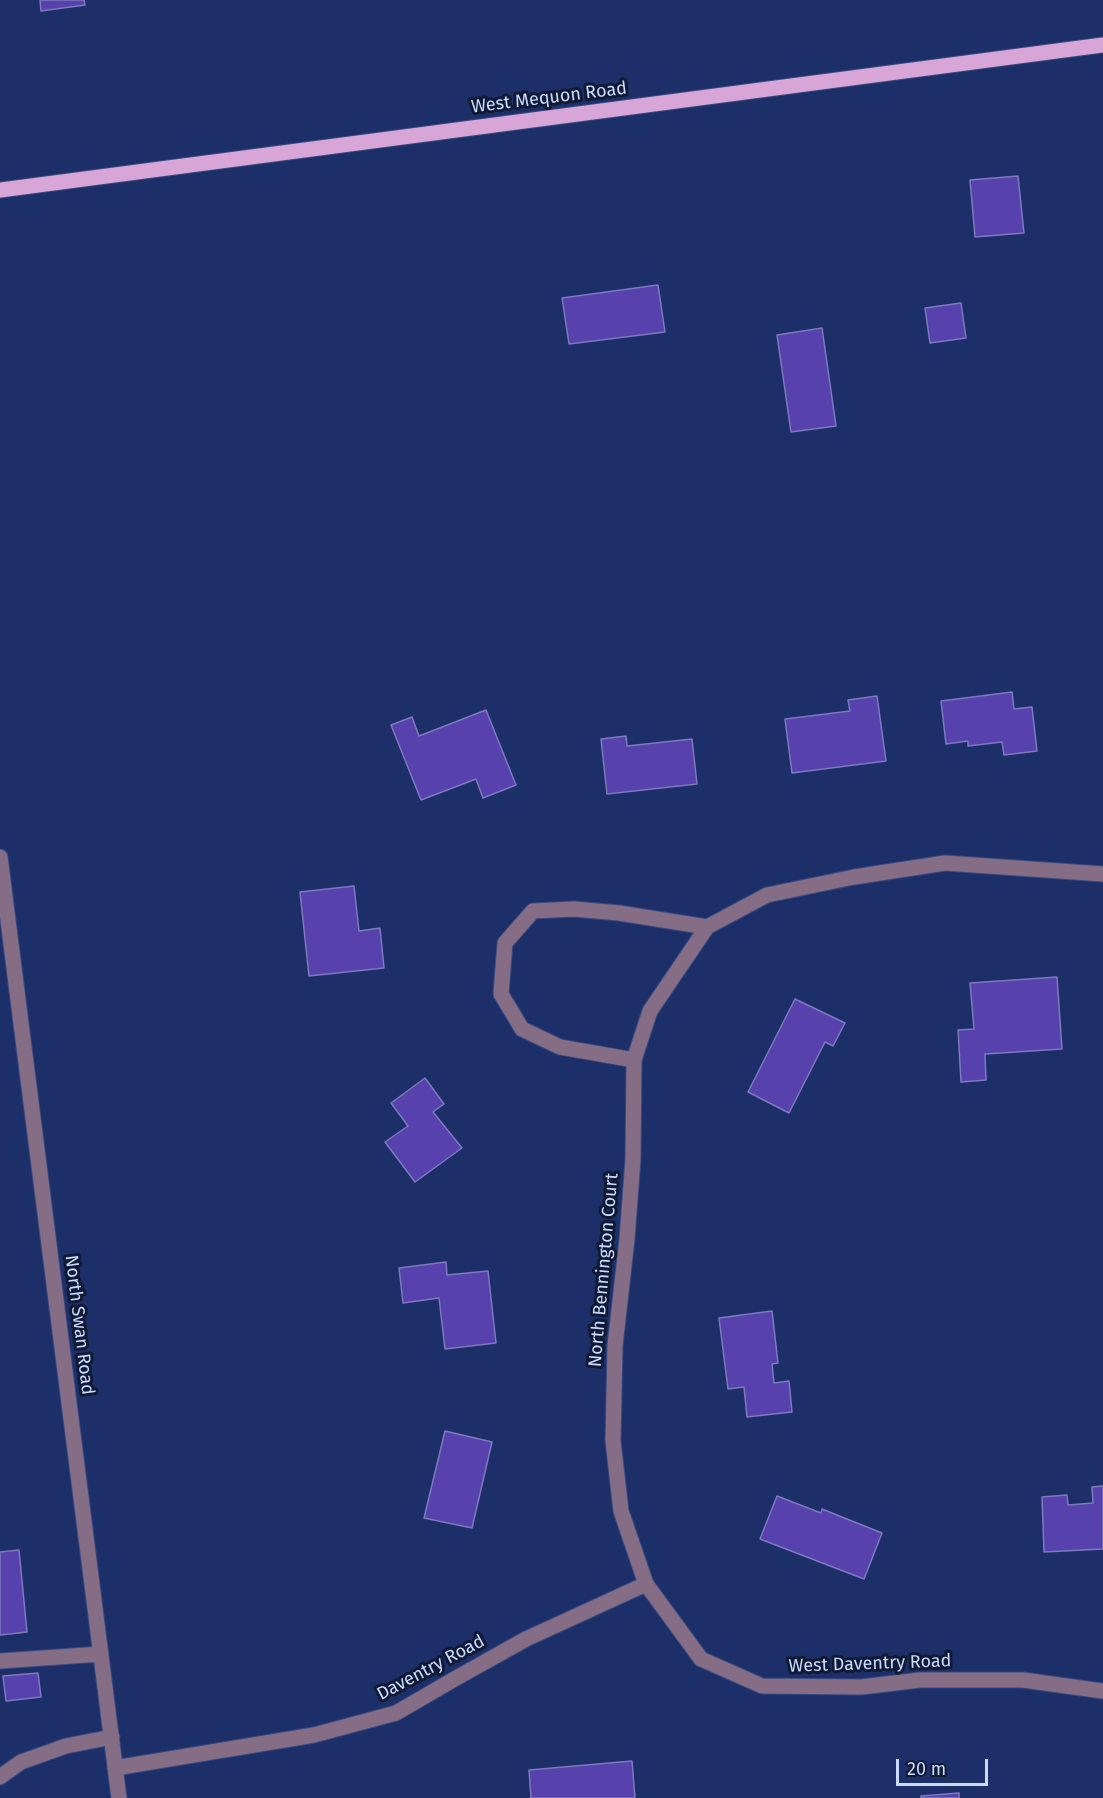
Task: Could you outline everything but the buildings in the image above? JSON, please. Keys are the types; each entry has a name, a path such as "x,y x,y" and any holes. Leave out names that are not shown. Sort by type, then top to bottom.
{"main road":[{"name":"West Mequon Road","path":"0,190 1103,45"}],"street":[{"name":"North Swan Road","path":"0,857 119,1798"},
{"path":"634,1060 560,1047 522,1029 501,994 505,943 533,911 574,909 619,913 707,927 767,895 854,877 945,863 1103,874"},
{"name":"North Bennington Court","path":"646,1584 621,1511 614,1441 615,1346 633,1159 634,1060 650,1011 707,927"},
{"name":"West Daventry Road","path":"646,1584 701,1659 762,1686 861,1687 920,1680 1023,1680 1103,1691"},
{"name":"Daventry Road","path":"116,1768 314,1735 396,1713 526,1639 646,1584"},
{"path":"0,1661 101,1654"},
{"path":"0,1778 21,1762 66,1746 112,1737"}]}
